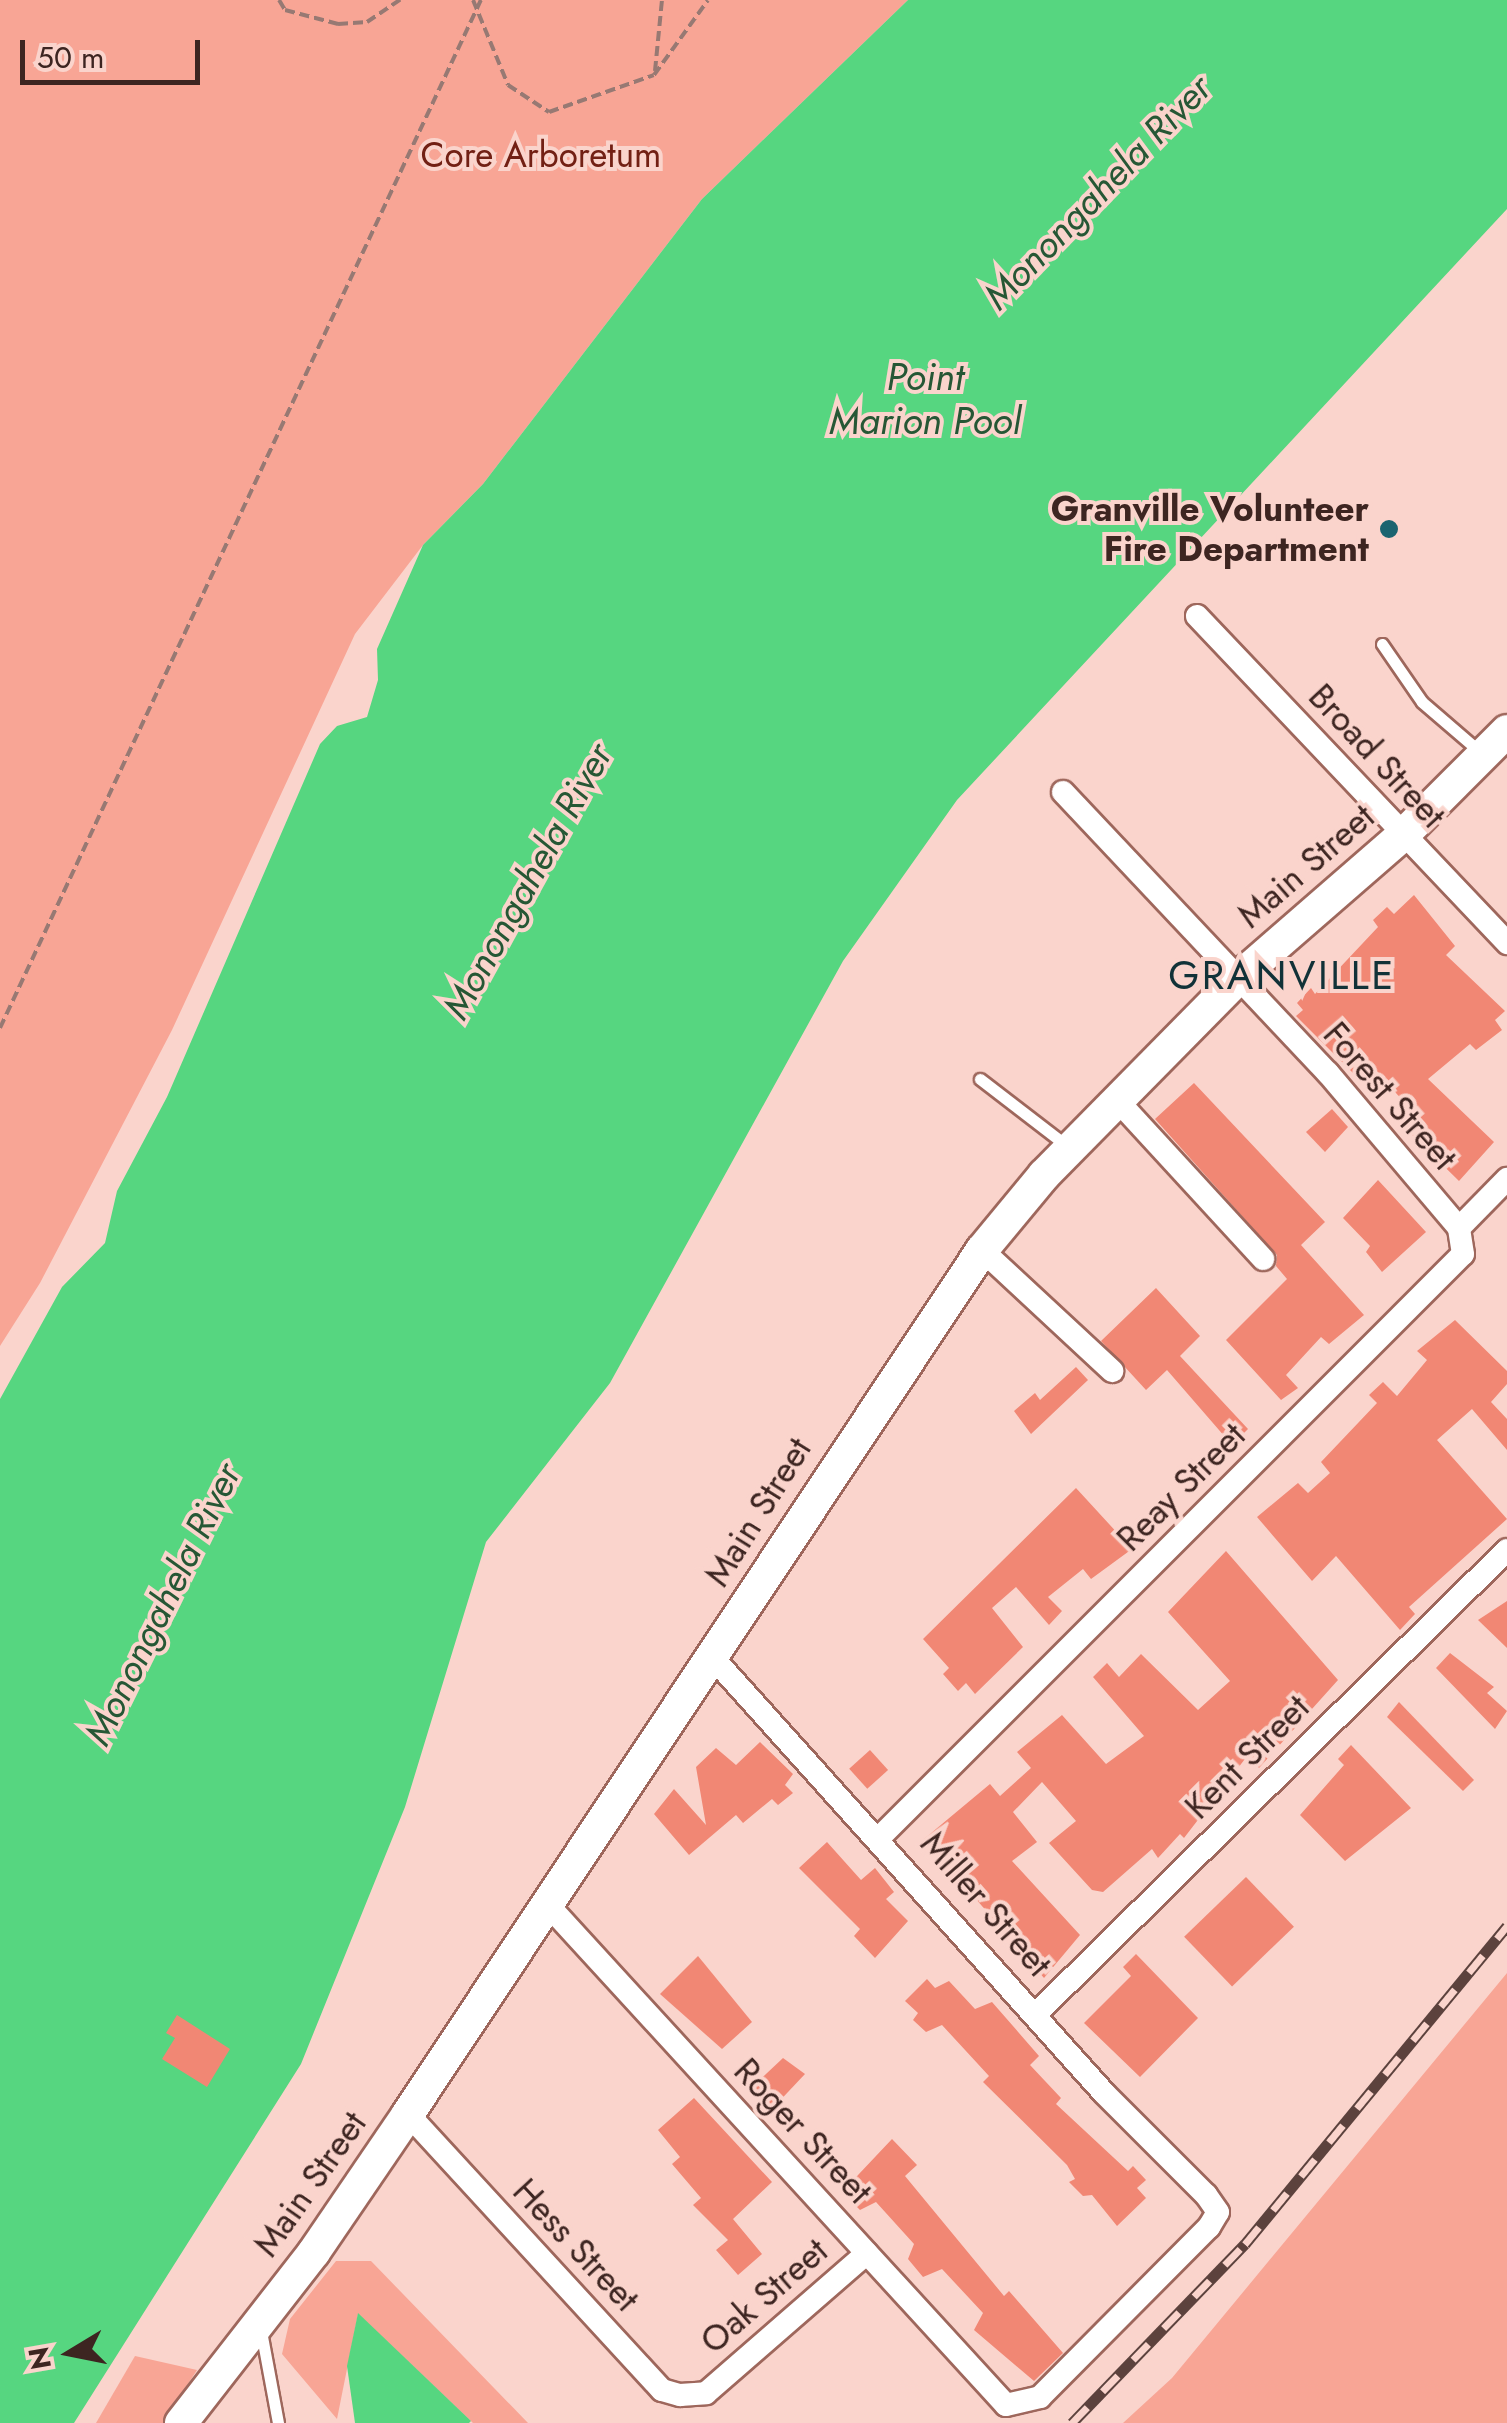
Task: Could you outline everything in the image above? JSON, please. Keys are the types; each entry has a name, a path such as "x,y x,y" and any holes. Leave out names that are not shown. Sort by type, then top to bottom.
{"main road":[{"name":"Main Street","path":"181,2423 260,2322 408,2114 714,1659 878,1398 982,1250 1070,1149 1236,980 1403,835 1507,732"}],"street":[{"name":"Broad Street","path":"1197,616 1507,943"},
{"name":"Forest Street","path":"1063,792 1236,980 1328,1073 1458,1228"},
{"path":"1117,1100 1263,1260"},
{"name":"Reay Street","path":"880,1837 1463,1254 1458,1228 1507,1178"},
{"path":"982,1250 1112,1371"},
{"name":"Kent Street","path":"1036,2014 1507,1550"},
{"name":"Miller Street","path":"714,1659 880,1837 1036,2014 1206,2194 1218,2212 1210,2227 1040,2397 1006,2405"},
{"name":"Roger Street","path":"548,1905 1006,2405"},
{"name":"Hess Street","path":"408,2114 662,2390 706,2392"},
{"name":"Oak Street","path":"706,2392 867,2252"}],"lane":[{"path":"1382,644 1422,702 1482,754"},
{"path":"980,1079 1070,1149"},
{"path":"260,2322 278,2423"}],"path":[{"path":"278,0 286,10 338,24 367,22 400,0"},
{"path":"473,0 474,14 508,86 548,112 654,75 708,0"},
{"path":"0,1028 481,0"},
{"path":"654,75 662,0"}],"green space":[{"name":"Core Arboretum","path":"0,0 908,0 702,199 483,484 423,545 355,634 172,1030 40,1283 0,1346"},
{"path":"1507,1973 1507,2423 1123,2423 1172,2378"},
{"path":"336,2261 371,2261 528,2423 473,2423 358,2314 337,2419 282,2354 290,2319"},
{"path":"135,2356 197,2370 163,2423 96,2423"}],"water":[{"name":"Point Marion Pool","path":"908,0 1507,0 1507,209 957,800 843,961 610,1383 486,1542 405,1807 301,2064 74,2423 0,2423 0,1399 62,1287 105,1243 117,1191 167,1097 320,744 337,726 367,717 378,680 377,649 423,545 483,484 702,199"},
{"path":"358,2313 471,2421 355,2423 347,2366"}],"building":[{"path":"1414,895 1455,946 1446,955 1505,1011 1495,1020 1502,1030 1476,1050 1470,1044 1428,1079 1494,1142 1459,1181 1404,1127 1416,1116 1376,1070 1363,1083 1296,1016 1303,1010 1297,1003 1311,988 1315,994 1378,927 1373,920 1387,907 1394,914"},
{"path":"1194,1083 1325,1222 1301,1245 1364,1315 1329,1344 1321,1337 1286,1375 1298,1388 1281,1400 1226,1340 1287,1279 1276,1266 1277,1255 1155,1119"},
{"path":"1332,1109 1348,1127 1325,1152 1306,1132"},
{"path":"1378,1180 1426,1232 1382,1272 1366,1252 1370,1246 1343,1218"},
{"path":"1156,1288 1200,1336 1180,1356 1248,1429 1232,1445 1167,1370 1146,1390 1101,1341"},
{"path":"1455,1320 1507,1371 1507,1384 1491,1402 1507,1419 1507,1450 1472,1409 1437,1440 1507,1519 1409,1607 1415,1614 1400,1630 1336,1556 1312,1581 1257,1517 1298,1483 1308,1493 1330,1473 1321,1462 1377,1403 1369,1395 1383,1382 1397,1396 1427,1360 1417,1351"},
{"path":"1076,1367 1088,1380 1031,1434 1014,1411 1035,1393 1040,1400"},
{"path":"1076,1488 1132,1549 1091,1579 1083,1569 1048,1597 1062,1611 1049,1625 1016,1587 992,1608 1023,1647 975,1694 966,1683 958,1691 943,1674 949,1668 923,1639"},
{"path":"1226,1551 1338,1680 1259,1768 1248,1755 1184,1838 1180,1834 1158,1858 1152,1849 1103,1892 1092,1890 1049,1843 1076,1821 1042,1782 1013,1812 1037,1842 1012,1861 1080,1935 1044,1978 969,1891 964,1896 924,1839 990,1784 1000,1796 1031,1768 1017,1752 1062,1715 1106,1764 1144,1736 1093,1677 1107,1663 1119,1677 1141,1654 1198,1710 1230,1681 1168,1612"},
{"path":"1507,1601 1507,1648 1478,1620"},
{"path":"1450,1653 1494,1687 1487,1693 1507,1711 1495,1729 1436,1668"},
{"path":"1399,1702 1474,1780 1463,1791 1387,1717"},
{"path":"760,1742 793,1774 785,1785 793,1793 778,1805 772,1799 743,1823 736,1815 689,1855 654,1814 674,1789 706,1825 696,1767 716,1748 736,1765"},
{"path":"1351,1745 1411,1808 1345,1861 1300,1815 1344,1765 1338,1759"},
{"path":"870,1750 888,1770 867,1789 849,1769"},
{"path":"827,1842 861,1880 875,1868 894,1892 886,1899 908,1921 875,1958 854,1936 860,1929 799,1868"},
{"path":"1246,1877 1294,1927 1232,1986 1184,1937"},
{"path":"1136,1954 1198,2018 1140,2077 1084,2023 1131,1976 1123,1967"},
{"path":"698,1956 752,2022 722,2049 660,1994"},
{"path":"927,1979 935,1988 949,1981 975,2009 992,2002 1039,2056 1030,2065 1061,2098 1056,2104 1128,2171 1133,2166 1146,2180 1137,2188 1146,2198 1117,2226 1092,2195 1083,2196 1069,2182 1075,2179 1067,2165 983,2082 989,2076 942,2025 926,2032 913,2020 918,2013 905,2001"},
{"path":"177,2015 230,2049 207,2087 162,2059 175,2038 166,2033"},
{"path":"783,2058 805,2074 771,2110 751,2088"},
{"path":"694,2098 772,2182 733,2219 762,2254 738,2275 716,2250 728,2240 693,2205 701,2198 672,2164 680,2157 658,2130"},
{"path":"892,2139 917,2165 905,2176 1004,2296 1009,2291 1063,2353 1034,2381 974,2330 983,2313 942,2269 923,2277 908,2259 914,2244 876,2202 860,2210 842,2192"}],"railway":[{"path":"1072,2423 1245,2244 1507,1926"}],"place":[{"name":"Granville Volunteer Fire Department","path":"1389,529"}],"district":[{"name":"GRANVILLE","path":"1282,975"}],"water label":[{"name":"Monongahela River","path":"1097,192"},
{"name":"Monongahela River","path":"527,881"},
{"name":"Monongahela River","path":"162,1604"}]}
